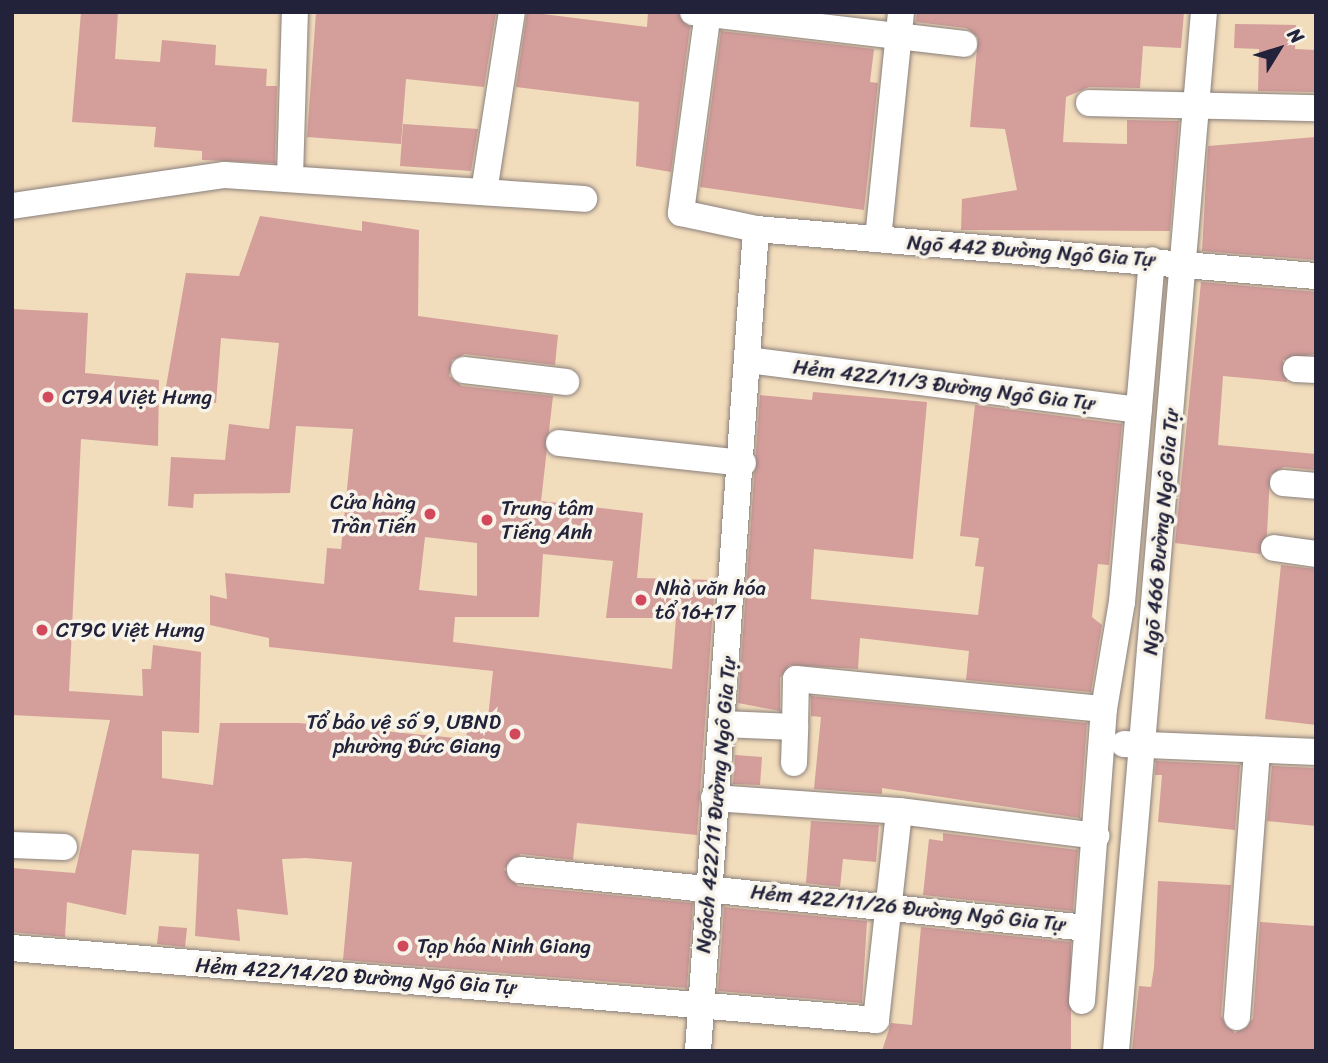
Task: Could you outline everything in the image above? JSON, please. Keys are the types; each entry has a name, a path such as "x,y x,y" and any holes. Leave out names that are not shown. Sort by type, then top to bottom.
{"street":[{"path":"289,177 295,12"},
{"path":"484,192 512,12"},
{"path":"693,12 900,25 964,44"},
{"name":"Ngõ 466 Đường Ngô Gia Tự","path":"1116,1051 1204,12"},
{"name":"Ngõ 442 Đường Ngô Gia Tự","path":"708,13 681,213 756,229 1152,260 1316,276"},
{"name":"Ngõ 442 Đường Ngô Gia Tự","path":"877,239 900,25"},
{"path":"1089,103 1196,108 1316,108"},
{"path":"12,206 185,178 289,177 584,199"},
{"name":"Ngách 422/11 Đường Ngô Gia Tự","path":"698,1051 706,885 743,463 756,229"},
{"path":"1082,1001 1104,709 1122,602 1152,260"},
{"name":"Hẻm 422/11/3 Đường Ngô Gia Tự","path":"748,360 1139,410"},
{"path":"464,370 566,383"},
{"path":"559,443 743,463"},
{"path":"1283,483 1316,486"},
{"path":"1274,548 1316,554"},
{"path":"794,763 796,679 1104,709"},
{"path":"722,724 795,727"},
{"path":"1102,743 1316,752"},
{"path":"1237,1017 1257,750"},
{"path":"714,798 899,811 1096,836"},
{"path":"890,908 899,811"},
{"path":"12,845 64,847"},
{"name":"Hẻm 422/11/26 Đường Ngô Gia Tự","path":"520,870 706,885 890,908 1087,928"},
{"name":"Hẻm 422/14/20 Đường Ngô Gia Tự","path":"12,948 876,1020 890,908"}],"building":[{"path":"81,12 118,12 115,59 160,62 162,40 216,45 215,65 267,69 266,86 277,86 275,163 202,160 202,151 154,147 156,127 72,122"},
{"path":"316,12 496,12 484,87 406,79 401,144 307,137"},
{"path":"527,12 647,27 648,12 678,12 690,27 671,172 636,166 639,102 516,87"},
{"path":"917,12 1184,12 1181,48 1143,46 1140,88 1089,87 1066,97 1063,142 1127,144 1127,120 1179,121 1170,231 961,230 962,199 1017,190 1005,129 970,127 978,37 966,28 916,22"},
{"path":"1235,24 1296,25 1295,49 1316,50 1316,92 1258,91 1259,49 1234,48"},
{"path":"721,31 874,49 870,82 878,83 864,210 700,187"},
{"path":"403,124 478,129 471,171 400,166"},
{"path":"1316,137 1316,260 1202,251 1208,146"},
{"path":"260,216 362,231 362,221 419,230 418,316 558,335 555,365 465,354 452,360 449,376 462,386 553,396 541,501 643,513 637,578 715,580 697,835 577,823 573,860 521,854 504,869 518,886 693,903 687,988 343,960 352,862 306,858 282,859 288,915 237,909 240,941 195,936 199,854 132,850 126,915 67,902 65,937 12,932 12,868 75,873 110,720 12,715 12,309 88,313 85,373 159,380 158,446 81,439 69,691 143,696 142,669 151,669 153,645 201,652 199,733 162,731 162,778 213,785 220,723 299,723 466,739 469,716 488,718 493,671 269,647 269,638 210,625 210,595 227,599 225,573 324,584 327,548 341,549 353,429 296,426 290,493 194,494 193,508 168,506 171,457 225,460 229,424 269,429 279,343 221,338 216,403 164,398 186,273 239,276","holes":["425,537 477,543 477,596 419,590","543,554 613,561 606,618 676,618 672,669 453,642 455,617 539,617"]},
{"path":"1201,282 1316,292 1316,354 1283,360 1287,382 1223,376 1218,445 1316,454 1316,470 1284,467 1270,475 1267,534 1260,554 1175,543"},
{"path":"813,392 927,402 913,559 814,549 811,599 978,615 984,567 975,566 979,538 960,536 975,405 1122,424 1109,565 1098,564 1092,617 1102,625 1091,692 966,680 969,651 860,638 858,669 790,665 780,678 780,711 738,703 760,395 812,400"},
{"path":"1281,565 1316,569 1316,725 1265,719"},
{"path":"811,696 1087,723 1080,818 882,788 882,794 814,789 821,717 811,716"},
{"path":"735,755 762,757 760,785 733,784"},
{"path":"1156,761 1240,765 1235,830 1158,822 1162,775 1155,775"},
{"path":"1272,766 1316,768 1316,826 1267,821"},
{"path":"811,821 879,825 876,862 843,859 840,887 806,883"},
{"path":"943,833 1078,850 1073,911 923,895 929,839 943,841"},
{"path":"1158,881 1231,885 1221,1016 1235,1033 1253,1019 1260,922 1316,926 1316,1051 1132,1051 1139,986 1151,987 1154,968"},
{"path":"724,907 867,921 862,1003 718,991"},
{"path":"159,926 187,928 185,947 157,944"},
{"path":"921,927 1071,942 1071,1051 882,1051 891,1023 912,1025"}],"place":[{"name":"CT9A Việt Hưng","path":"48,397"},
{"name":"Cửa hàng Trần Tiến","path":"430,514"},
{"name":"Trung tâm Tiếng Anh","path":"487,520"},
{"name":"Nhà văn hóa tổ 16+17","path":"641,600"},
{"name":"CT9C Việt Hưng","path":"42,630"},
{"name":"Tổ bảo vệ số 9, UBND phường Đức Giang","path":"515,734"},
{"name":"Tạp hóa Ninh Giang","path":"403,946"}]}
